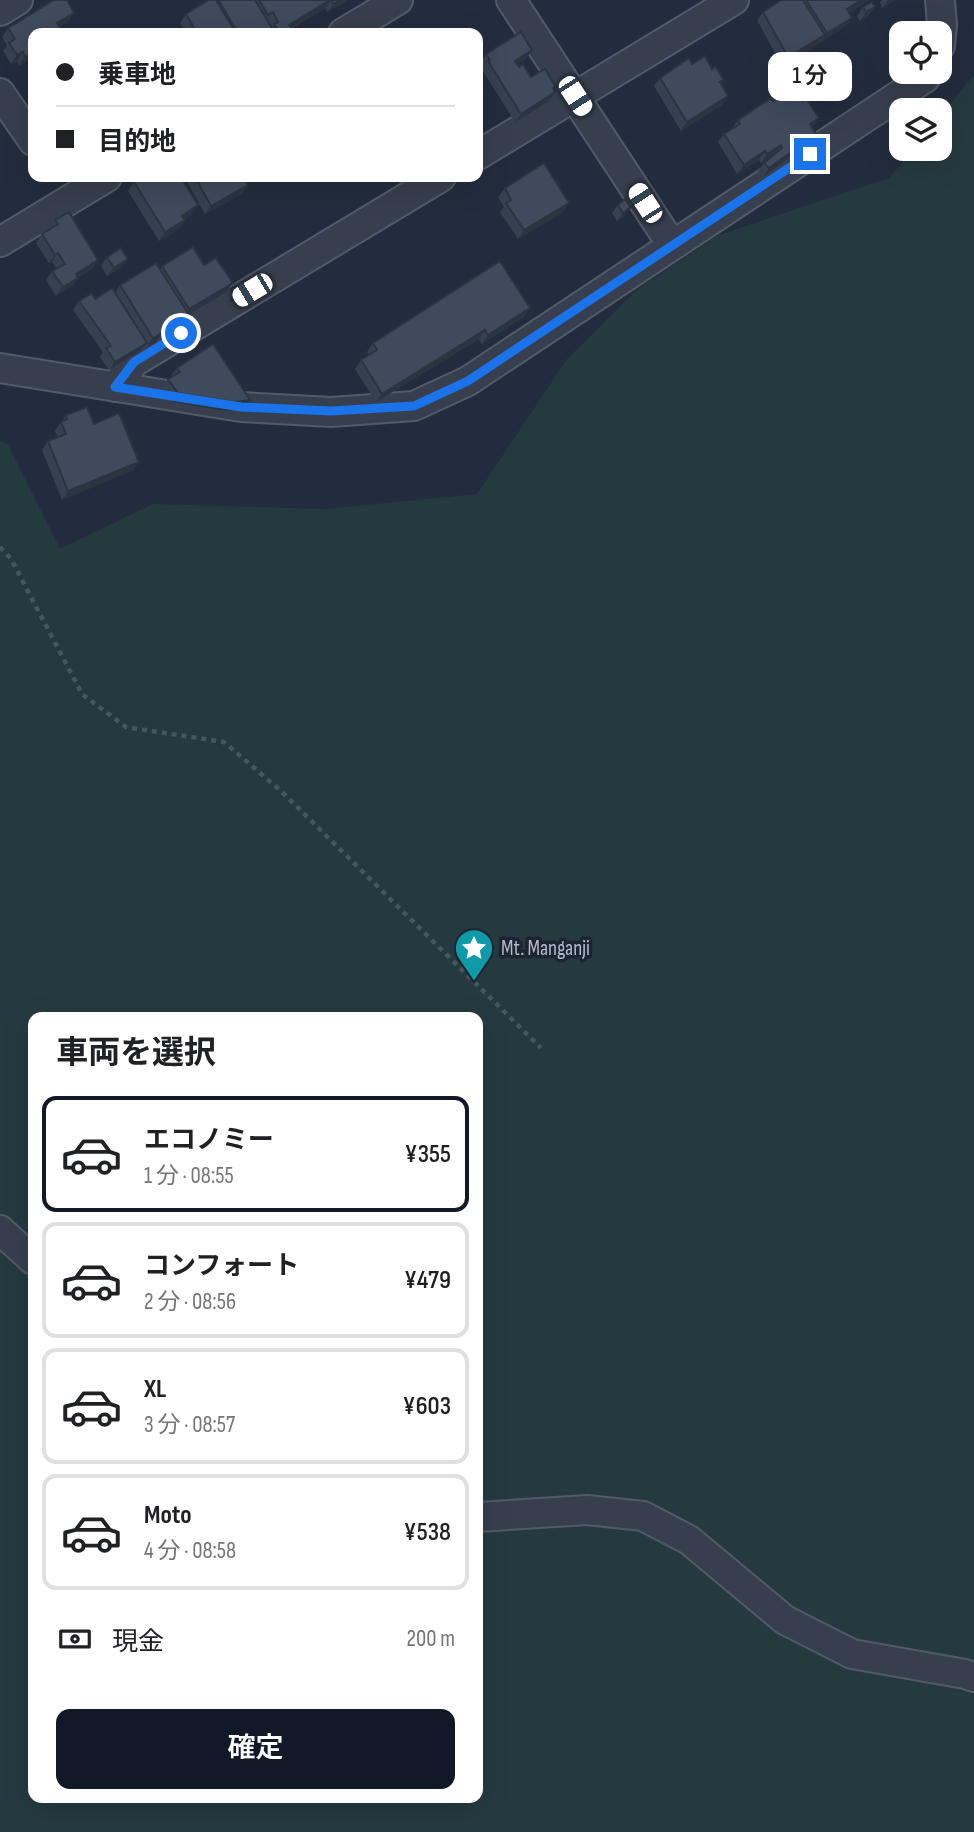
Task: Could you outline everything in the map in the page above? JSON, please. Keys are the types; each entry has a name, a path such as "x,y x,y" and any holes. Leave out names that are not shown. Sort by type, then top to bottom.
{"street":[{"path":"0,11 18,0"},
{"path":"351,28 398,0"},
{"path":"511,0 673,246"},
{"path":"483,152 734,0"},
{"path":"940,0 942,21"},
{"path":"0,368 241,407 331,411 414,406 468,381 916,84"},
{"path":"0,93 28,134"},
{"path":"0,242 66,187 86,182"},
{"path":"115,387 134,362 433,182"},
{"path":"0,1230 28,1255"},
{"path":"483,1517 587,1510 643,1516 689,1540 785,1620 852,1654 974,1677"}],"path":[{"path":"0,547 11,559 82,694 125,727 224,742 281,791 541,1048"}],"green space":[{"path":"974,75 974,1832 0,1832 0,441 8,445 60,549 153,504 326,509 477,494 567,359 638,289 719,235 889,178 903,161 952,161 952,102"}],"building":[{"path":"54,0 67,0 74,13 57,23 60,28 28,28 28,55 25,57 23,52 17,55 9,43 15,39 8,28"},
{"path":"209,0 216,0 233,28 194,28 186,14"},
{"path":"255,0 272,28 235,28 219,1"},
{"path":"259,0 330,0 289,25 291,28 277,28 274,24 278,22 273,12 268,15"},
{"path":"781,0 803,0 825,35 788,57 763,12"},
{"path":"806,0 861,0 847,9 852,18 827,33"},
{"path":"872,2 875,7 866,12 863,7"},
{"path":"521,32 532,50 515,61 519,67 523,64 531,77 545,69 556,87 553,88 555,92 521,114 486,54"},
{"path":"705,56 712,69 715,66 724,80 720,82 728,96 687,122 660,78 689,58 692,64"},
{"path":"793,87 803,101 806,98 819,118 810,124 816,134 769,168 764,163 782,148 781,145 767,154 765,151 744,165 724,134 740,124 738,120"},
{"path":"544,163 569,203 524,230 506,203 511,200 505,188"},
{"path":"134,182 184,182 198,205 182,216 185,220 165,232"},
{"path":"198,182 246,182 248,185 211,206"},
{"path":"625,199 631,207 623,213 618,205"},
{"path":"69,212 98,260 76,274 78,278 63,287 52,271 65,264 58,253 55,255 42,234 58,224 55,220"},
{"path":"193,247 204,265 216,258 233,283 189,309 162,266"},
{"path":"121,248 128,259 114,268 107,257"},
{"path":"500,261 530,308 488,335 485,330 382,394 361,360 377,350 373,343"},
{"path":"156,263 189,315 179,321 182,327 165,337 162,333 153,338 120,285"},
{"path":"236,286 240,291 234,295 231,289"},
{"path":"112,288 147,343 115,362 106,348 111,346 79,301 92,293 95,299"},
{"path":"213,344 250,400 234,402 178,393 168,379 180,372 177,368"},
{"path":"87,407 94,424 119,413 139,462 68,491 48,441 66,434 61,422 67,419 66,415"}],"place":[{"name":"Mt. Manganji","path":"474,982"}],"route":[{"path":"181,333 134,362 115,387 241,407 331,411 414,406 468,381 810,154"}]}
